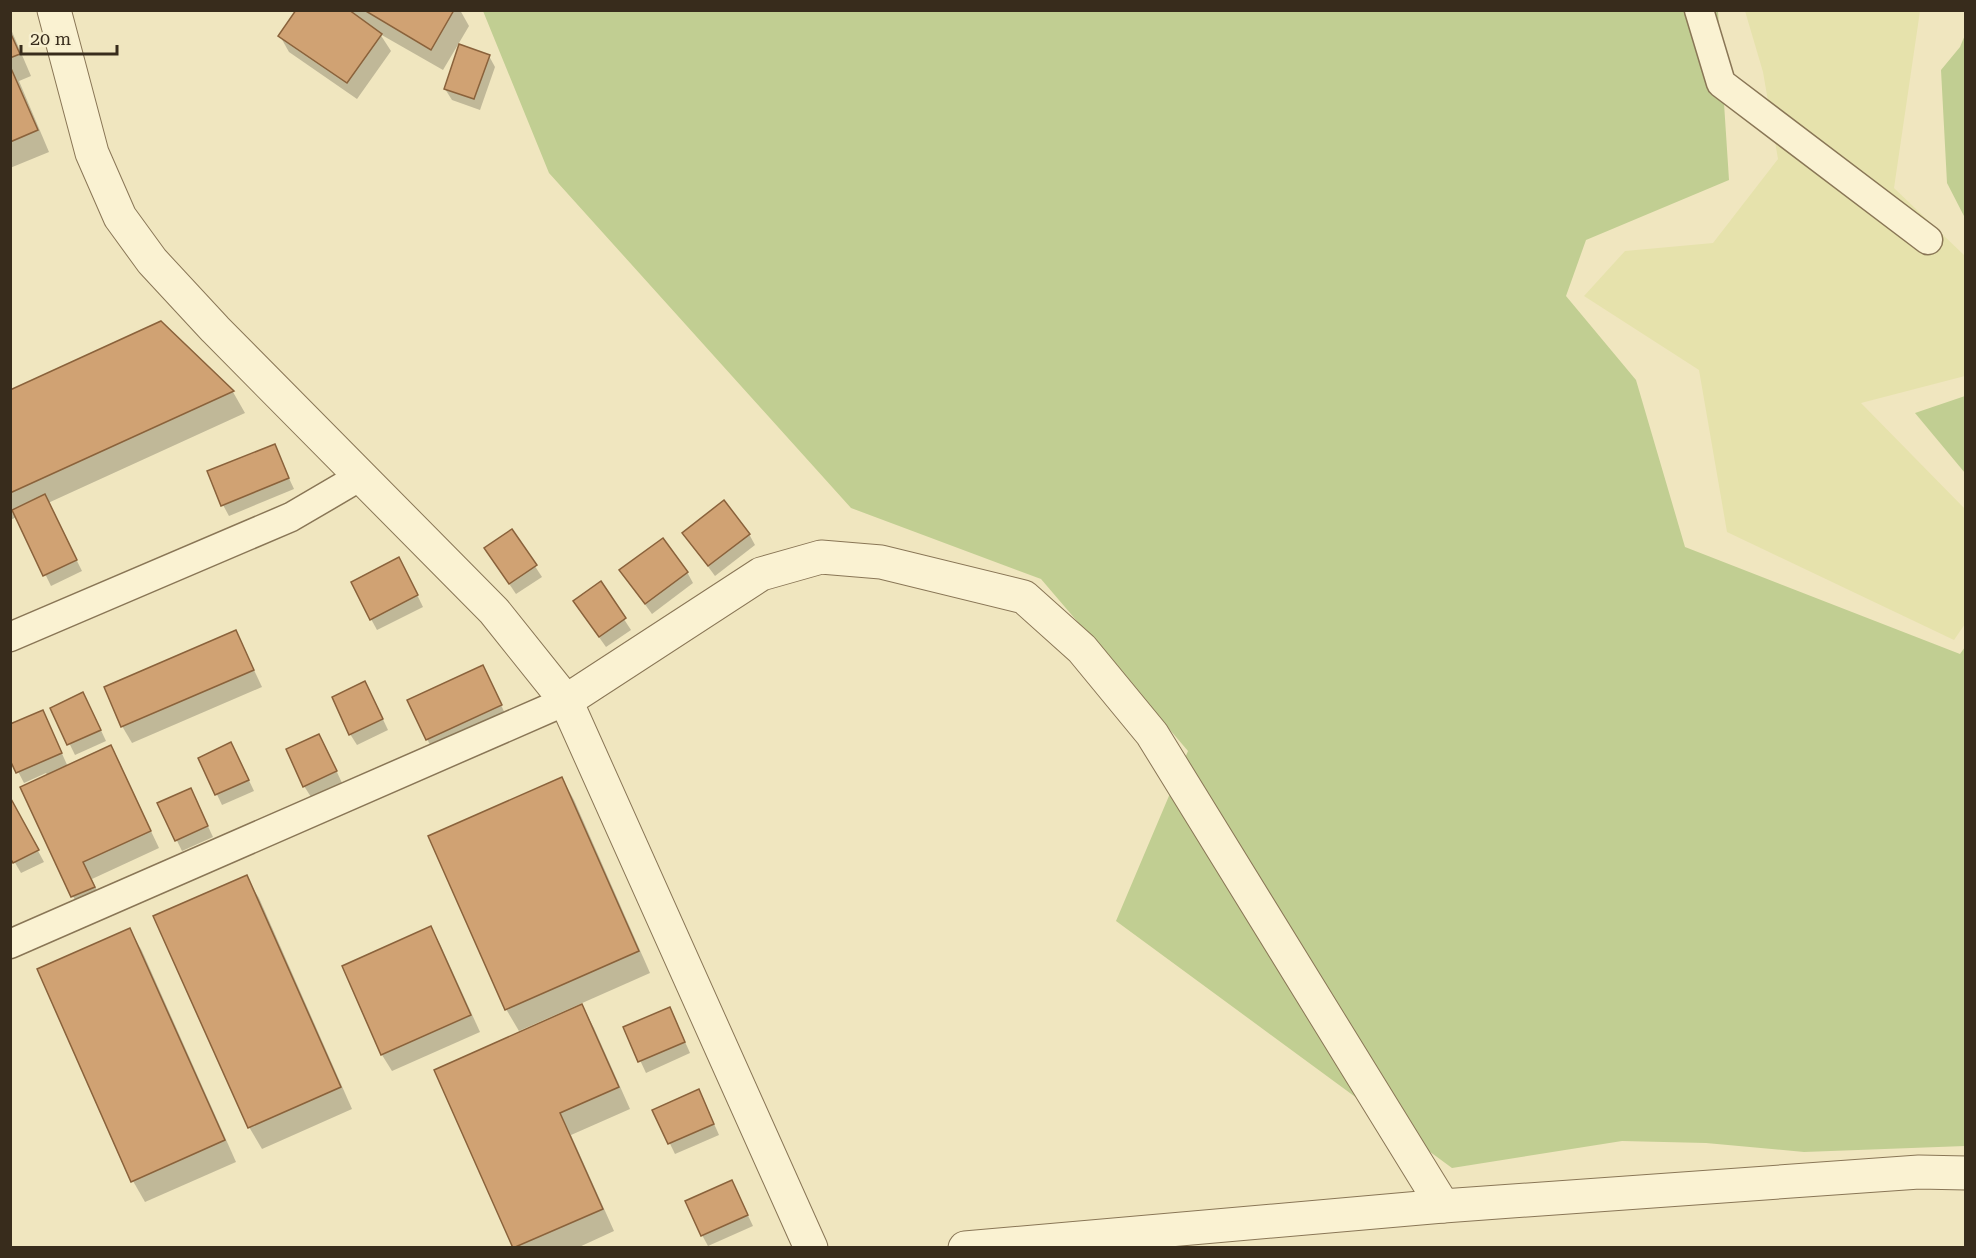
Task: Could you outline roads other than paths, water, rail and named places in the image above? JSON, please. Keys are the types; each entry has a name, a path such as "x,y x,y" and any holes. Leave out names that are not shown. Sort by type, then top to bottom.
{"street":[{"path":"54,10 92,153 120,217 153,261 215,329 494,611 566,701 811,1248"},
{"path":"1699,10 1721,82 1928,240"},
{"path":"14,628 291,517 361,477"},
{"path":"10,944 566,701 761,574 820,557 881,562 1024,597 1082,649 1152,734 1443,1206"},
{"path":"965,1248 1443,1206 1919,1172 1965,1173"}]}
